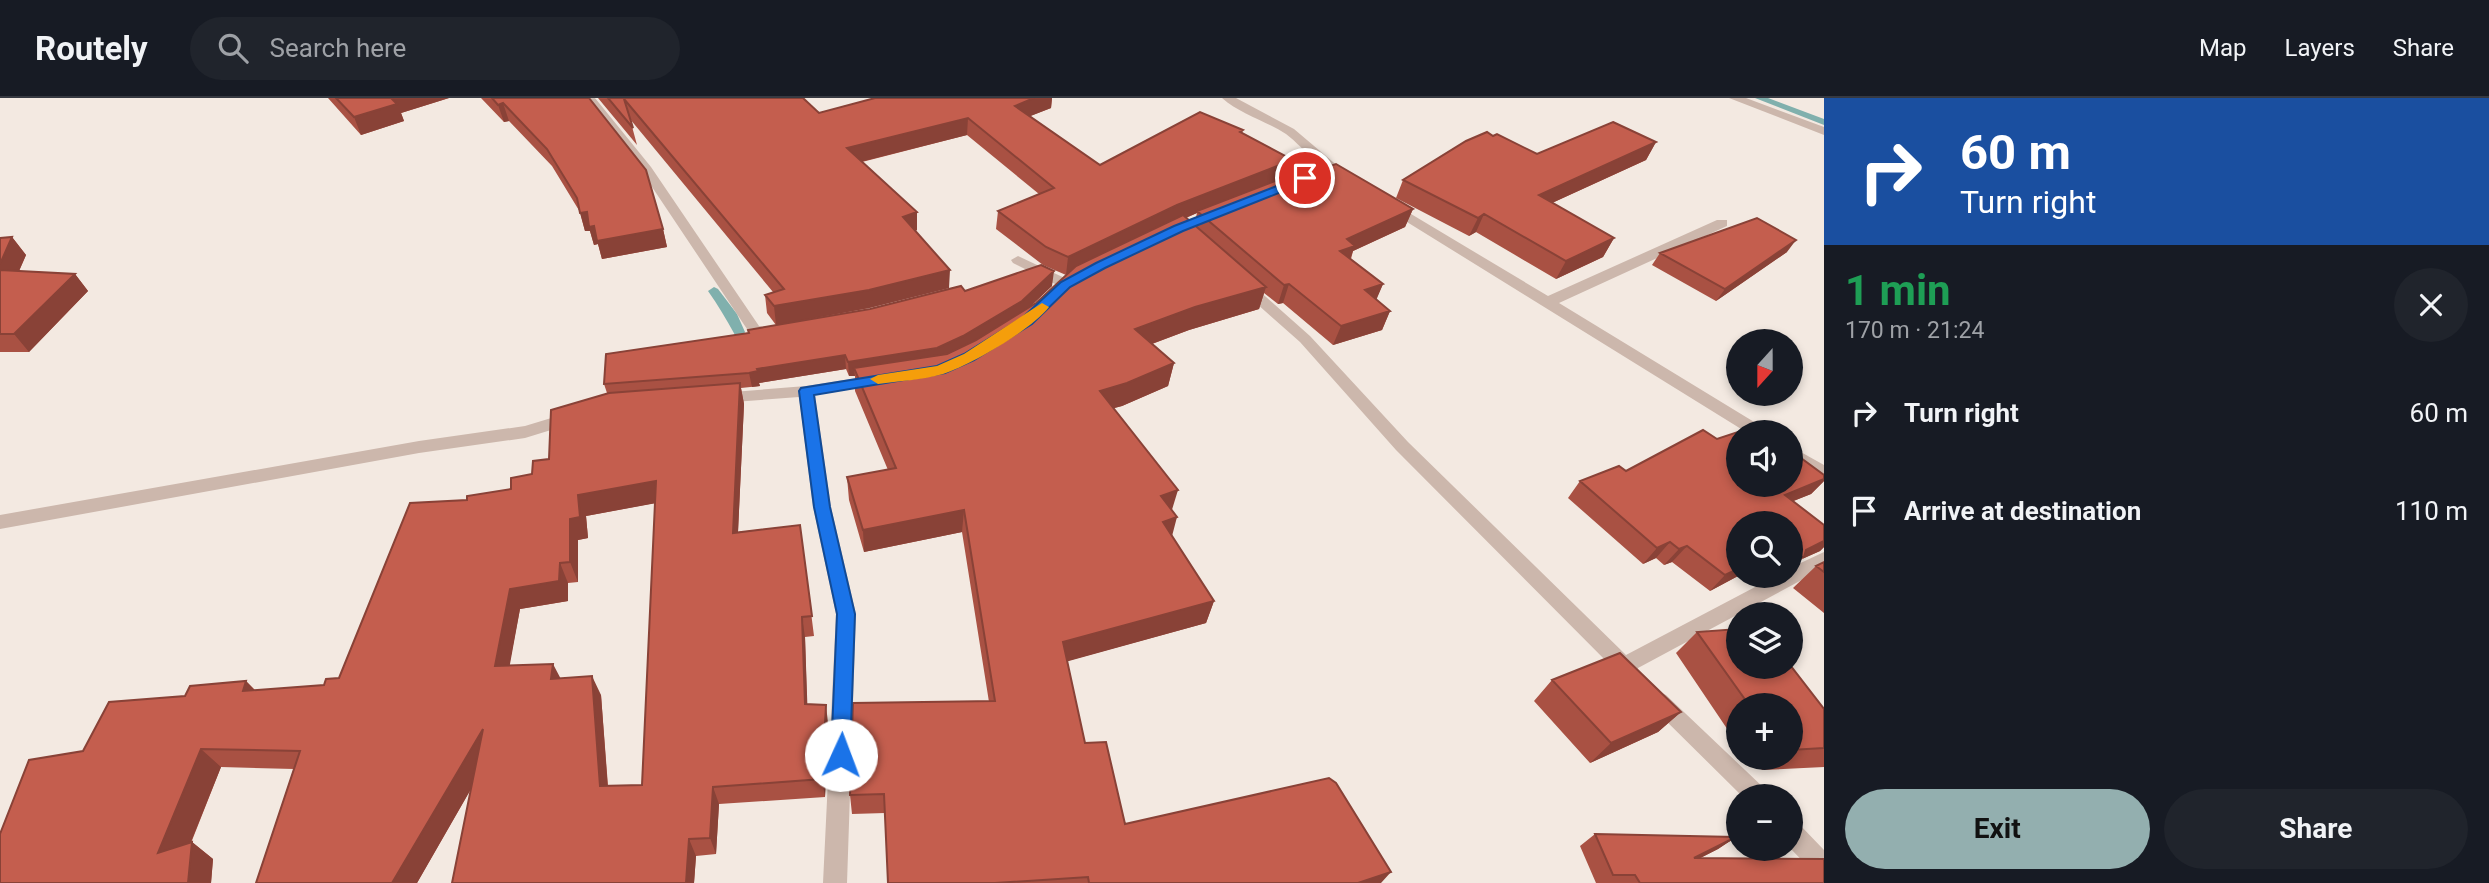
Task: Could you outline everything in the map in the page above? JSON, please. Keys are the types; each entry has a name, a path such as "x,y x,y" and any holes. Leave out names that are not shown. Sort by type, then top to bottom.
{"street":[{"path":"589,98 648,170 754,328 767,334 794,330"},
{"path":"1228,98 1290,132 1324,171 1370,193 1739,420"},
{"path":"1735,98 1824,131"},
{"path":"1548,302 1722,223"},
{"path":"1018,260 1038,273 1066,285"},
{"path":"1227,271 1305,339 1402,446 1745,784"},
{"path":"1014,279 1038,273"},
{"path":"697,399 806,391 889,377"},
{"path":"806,391 822,507 846,614 835,883"},
{"path":"0,522 419,447 525,432 589,413"},
{"path":"1803,460 1824,473"},
{"path":"1624,666 1824,559"},
{"path":"1803,845 1824,867"}],"building":[{"path":"336,98 391,98 397,104 354,117"},
{"path":"492,98 589,98 646,170 663,229 597,241 594,226 589,227 587,212 580,213 577,198 547,149 503,103 498,105"},
{"path":"608,98 803,98 819,113 875,98 1034,98 1015,106 1100,165 1200,112 1243,130 1240,132 1293,160 1177,205 1068,257 1046,247 998,211 1054,188 968,118 847,148 917,212 903,217 950,270 869,290 774,306 765,295 784,289 624,99 633,128"},
{"path":"1613,122 1656,142 1539,195 1614,238 1566,261 1484,214 1478,218 1403,180 1466,141 1487,132 1493,136 1497,134 1537,154"},
{"path":"1336,164 1413,209 1347,239 1355,246 1340,251 1383,284 1365,290 1390,311 1341,326 1289,284 1284,285 1197,211 1309,168 1315,171"},
{"path":"1183,215 1266,287 1195,307 1135,329 1174,363 1100,391 1178,490 1161,496 1177,517 1163,522 1214,601 1063,642 1085,743 1106,742 1125,824 1329,778 1336,783 1391,872 1358,883 1089,883 1088,877 995,883 888,883 884,794 850,795 853,703 995,701 964,510 863,530 847,477 896,468 854,368 947,354 976,340 1036,303 1076,266"},
{"path":"1757,218 1796,240 1725,289 1660,253"},
{"path":"12,237 0,264 0,238"},
{"path":"1041,265 1054,271 1022,301 937,348 848,362 845,355 757,369 758,371 749,373 604,384 606,354 749,333 748,330 870,309 961,286 965,291"},
{"path":"0,270 75,274 14,334 0,334"},
{"path":"740,383 733,533 800,525 812,616 802,617 805,704 826,705 822,779 713,787 710,838 689,839 686,883 452,883 483,729 392,883 256,883 300,751 201,749 158,853 192,842 188,883 0,883 0,834 29,760 83,751 109,702 185,696 190,686 246,681 243,691 324,685 326,679 339,678 410,503 467,500 467,496 511,489 511,478 532,474 533,461 549,459 551,410 609,393","holes":["656,481 642,785 600,786 592,676 551,679 553,664 495,666 510,589 559,581 560,563 570,562 570,519 580,517 578,495"]},
{"path":"1703,430 1717,439 1726,436 1726,497 1788,497 1824,525 1824,541 1806,550 1803,557 1803,511 1726,511 1725,575 1687,546 1679,549 1670,542 1657,548 1580,481 1619,466 1626,471"},
{"path":"1803,460 1824,475 1824,479 1803,488"},
{"path":"1824,562 1824,572 1816,566"},
{"path":"1726,630 1726,673 1697,632"},
{"path":"1620,653 1681,712 1611,743 1552,680"},
{"path":"1730,679 1801,679 1824,709 1824,748 1803,749 1803,693 1740,693"},
{"path":"1595,834 1726,837 1726,842 1694,858 1726,858 1726,861 1824,859 1824,883 1640,883 1635,875 1613,875"}],"waterway":[{"path":"1760,98 1824,122"},
{"path":"714,291 731,314 739,332"}],"slow traffic":[{"path":"878,379 940,370 969,357 1027,321 1042,307"}],"route":[{"path":"841,755 846,614 822,507 806,391 940,370 969,357 1027,321 1066,284 1100,266 1179,228 1305,178"}]}
